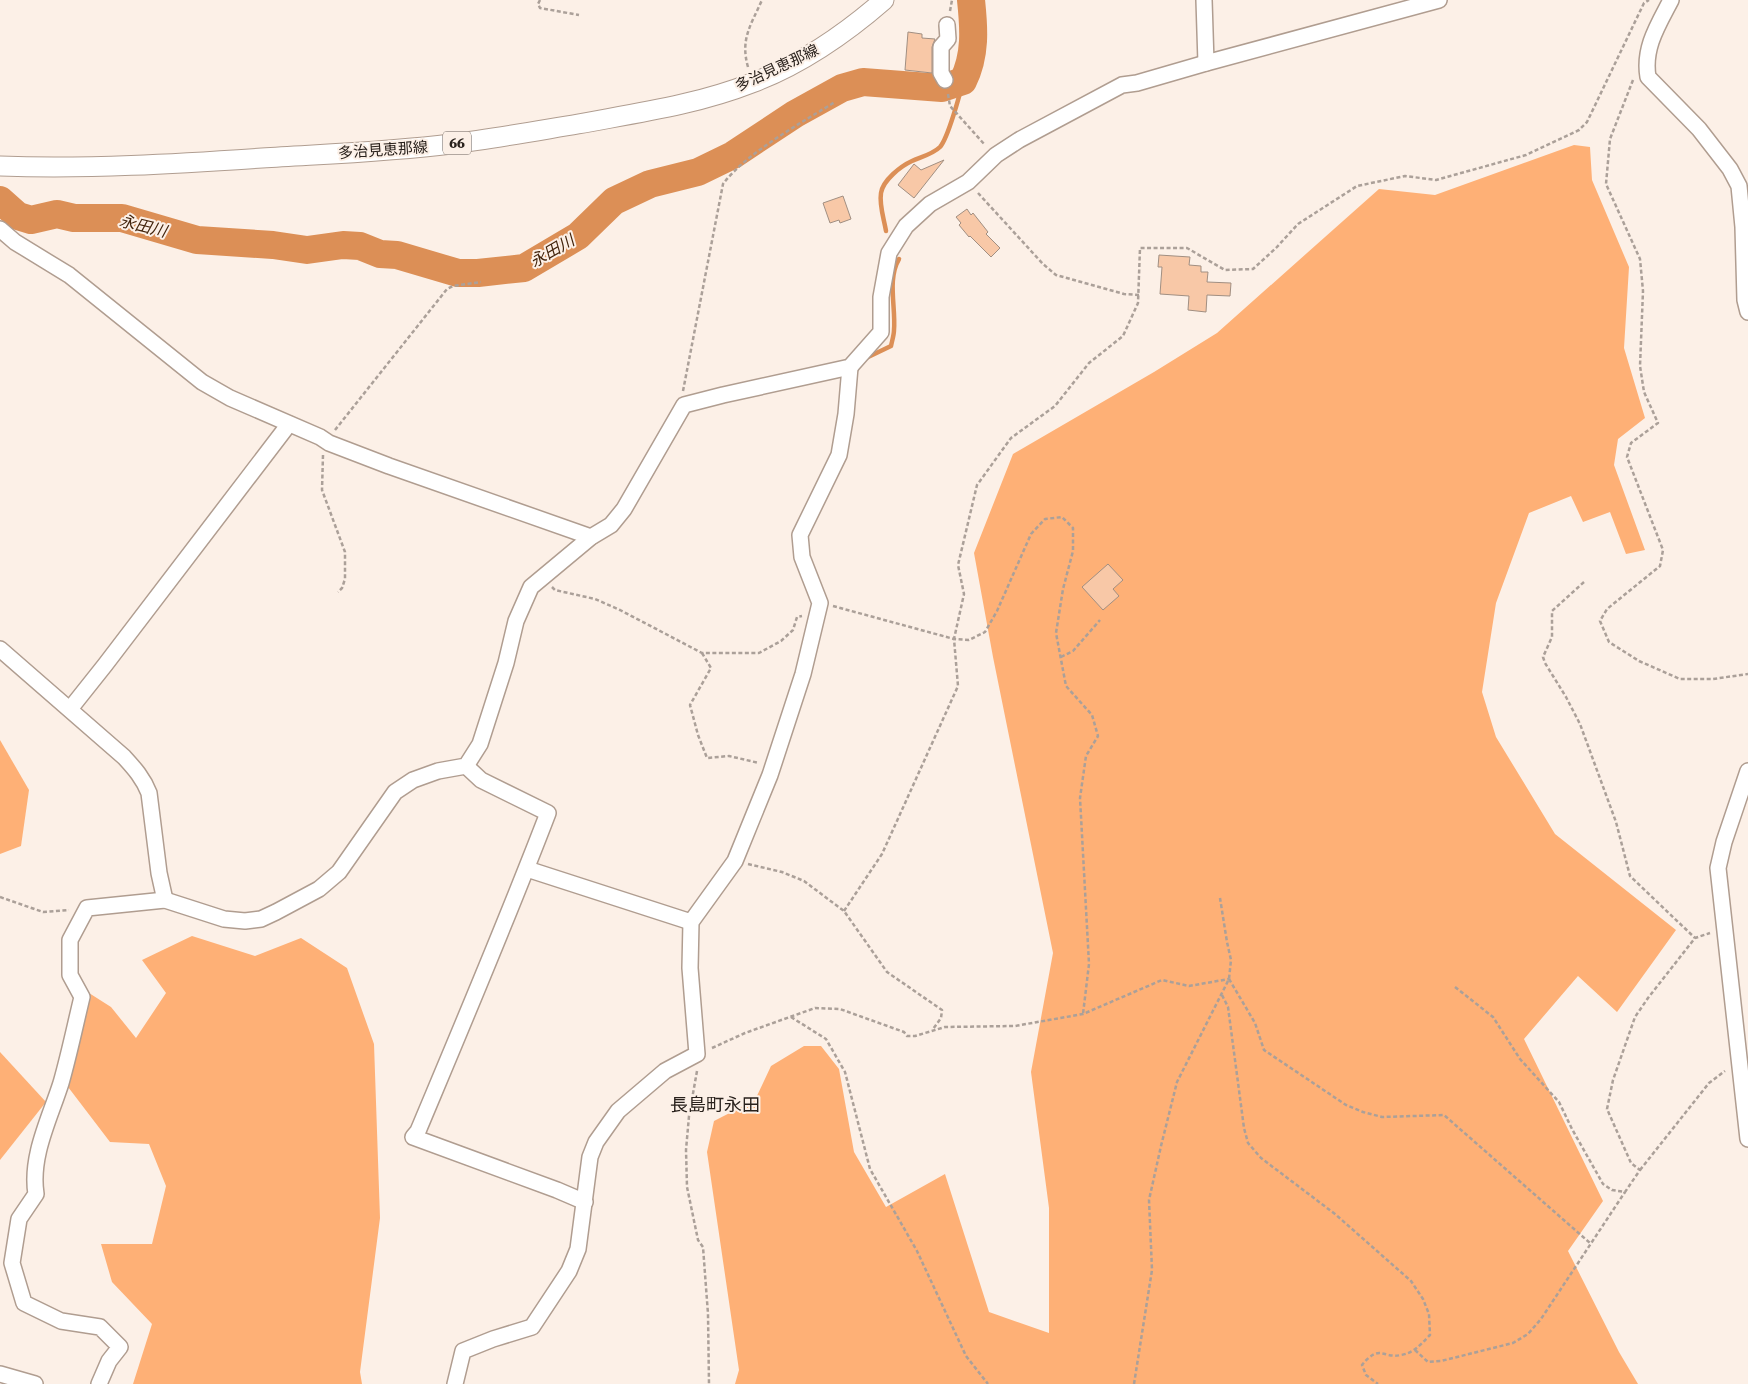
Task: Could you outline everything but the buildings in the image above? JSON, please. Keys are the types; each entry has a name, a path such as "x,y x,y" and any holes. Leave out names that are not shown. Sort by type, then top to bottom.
{"main road":[{"name":"多治見恵那線","path":"0,166 51,168 126,167 449,145 671,107 714,96 753,83 806,57 854,26 878,2"}],"street":[{"path":"1204,0 1206,63"},
{"path":"99,1384 109,1361 120,1347 100,1327 61,1321 24,1303 12,1263 19,1219 36,1194 34,1182 36,1162 60,1084 82,997 70,975 70,940 87,908 165,900 224,918 245,922 261,919 319,889 339,872 395,792 413,780 438,771 466,766 480,744 506,663 516,620 531,587 591,537 611,526 624,509 684,405 850,367 881,332 881,297 889,253 906,226 930,204 968,182 994,157 1019,140 1122,85 1137,83 1439,0"},
{"path":"1671,0 1651,39 1646,66 1648,77 1699,129 1730,169 1739,186 1743,227 1745,300 1748,312"},
{"path":"945,80 941,73 941,47 948,39 947,25"},
{"path":"0,229 15,242 69,275 202,382 230,398 320,437 326,442 591,537"},
{"path":"455,1384 463,1351 532,1327 569,1271 578,1249 590,1156 596,1142 618,1111 665,1071 697,1054 690,968 691,922 735,861 773,767 804,674 819,608 802,557 800,535 839,455 846,414 850,367"},
{"path":"70,710 289,424"},
{"path":"0,649 124,757 144,781 149,794 159,873 165,900"},
{"path":"466,766 481,780 548,813 527,869 432,1098 418,1131 413,1137 585,1202"},
{"path":"1748,771 1724,842 1718,868 1748,1139"},
{"path":"527,869 691,922"},
{"path":"0,1374 35,1384"}],"path":[{"path":"540,0 538,4 540,8 579,15"},
{"path":"753,83 744,53 745,40 762,0"},
{"path":"844,912 882,854 958,686 954,639 964,594 958,565 977,485 1011,438 1055,406 1089,362 1123,336 1138,303 1140,248 1187,248 1225,270 1253,269 1298,224 1357,186 1405,176 1436,180 1526,154 1579,130 1587,122 1644,3 1649,0"},
{"path":"1636,73 1628,89 1610,140 1606,184 1640,259 1643,291 1640,366 1644,392 1658,423 1631,443 1627,457 1663,550 1660,566 1607,609 1600,621 1609,642 1639,661 1680,679 1713,679 1748,674"},
{"path":"948,96 950,106 994,157"},
{"path":"684,405 683,389 722,184 728,176 763,148 835,102"},
{"path":"968,182 1043,264 1056,274 1124,294 1139,296"},
{"path":"338,592 342,588 345,579 346,564 341,538 322,490 322,458 326,442 447,289 453,286 481,282"},
{"path":"542,577 555,590 595,599 702,653 759,653 781,642 793,630 797,617 819,608 954,639 969,640 985,632 997,611 1031,534 1045,519 1062,517 1073,528 1073,551 1063,589 1056,633 1066,686 1092,715 1098,736 1086,756 1080,798 1089,964 1083,1014"},
{"path":"1584,582 1552,611 1552,638 1543,657 1580,724 1616,822 1630,876 1695,938"},
{"path":"1061,657 1073,651 1100,620"},
{"path":"702,653 711,668 690,705 698,735 707,758 728,756 773,767"},
{"path":"735,861 782,872 804,881 844,912 887,972 942,1010 941,1018 932,1031"},
{"path":"0,898 43,912 87,908"},
{"path":"1134,1384 1152,1270 1149,1200 1161,1146 1177,1082 1229,979 1232,960 1220,898"},
{"path":"1640,1170 1631,1163 1607,1109 1613,1080 1635,1017 1695,938 1725,927"},
{"path":"709,1384 708,1314 703,1247 698,1240 686,1188 686,1150 689,1116 696,1077 697,1054 745,1033 815,1008 840,1009 904,1032 907,1036 915,1036 945,1027 1015,1026 1083,1014 1162,980 1188,986 1229,979"},
{"path":"1229,979 1255,1023 1264,1050 1346,1105 1363,1112 1382,1117 1444,1115 1590,1243"},
{"path":"1455,987 1493,1017 1520,1059 1559,1102 1603,1184 1612,1190 1625,1192"},
{"path":"1222,995 1228,1007 1244,1128 1248,1143 1261,1158 1335,1214 1411,1281 1423,1299 1429,1314 1430,1335 1415,1350 1399,1356 1382,1353 1370,1355 1362,1365 1366,1375 1378,1384"},
{"path":"791,1017 826,1039 845,1072 870,1168 917,1251 966,1356 988,1384"},
{"path":"1415,1350 1428,1362 1441,1361 1513,1343 1528,1334 1541,1319 1640,1170 1708,1084 1726,1070 1740,1064"}],"shaded area":[{"path":"1574,145 1590,147 1592,180 1629,267 1624,348 1645,418 1618,439 1614,465 1645,550 1626,554 1610,512 1583,522 1571,496 1529,513 1496,603 1482,692 1496,737 1555,834 1676,930 1617,1012 1578,976 1524,1039 1603,1201 1568,1251 1619,1352 1638,1384 735,1384 739,1370 707,1152 714,1121 755,1100 771,1066 804,1046 821,1046 839,1069 854,1152 886,1207 945,1174 989,1312 1049,1333 1049,1208 1031,1072 1053,953 993,657 974,553 1013,454 1217,333 1379,189 1435,195"},
{"path":"0,740 29,790 21,846 0,854"},
{"path":"192,936 255,956 301,938 347,968 374,1044 380,1218 360,1372 362,1384 133,1384 152,1324 112,1282 101,1244 152,1244 166,1186 149,1144 110,1142 65,1083 89,993 111,1007 136,1038 166,993 142,960"},
{"path":"0,1052 46,1102 0,1160"}],"waterway":[{"name":"永田川","path":"0,200 18,216 31,220 57,214 74,218 122,218 197,240 273,245 307,250 343,245 360,246 380,254 397,255 458,273 478,273 524,268 578,236 614,201 650,184 698,172 733,155 795,114 842,88 863,82 942,88 963,81 970,61 973,41 971,0"},
{"path":"886,231 881,202 882,188 889,178 903,166 940,147 950,126 963,81"},
{"path":"866,358 891,346 894,334 893,275 899,259"}],"district":[{"name":"長島町永田","path":"715,1104"}]}
